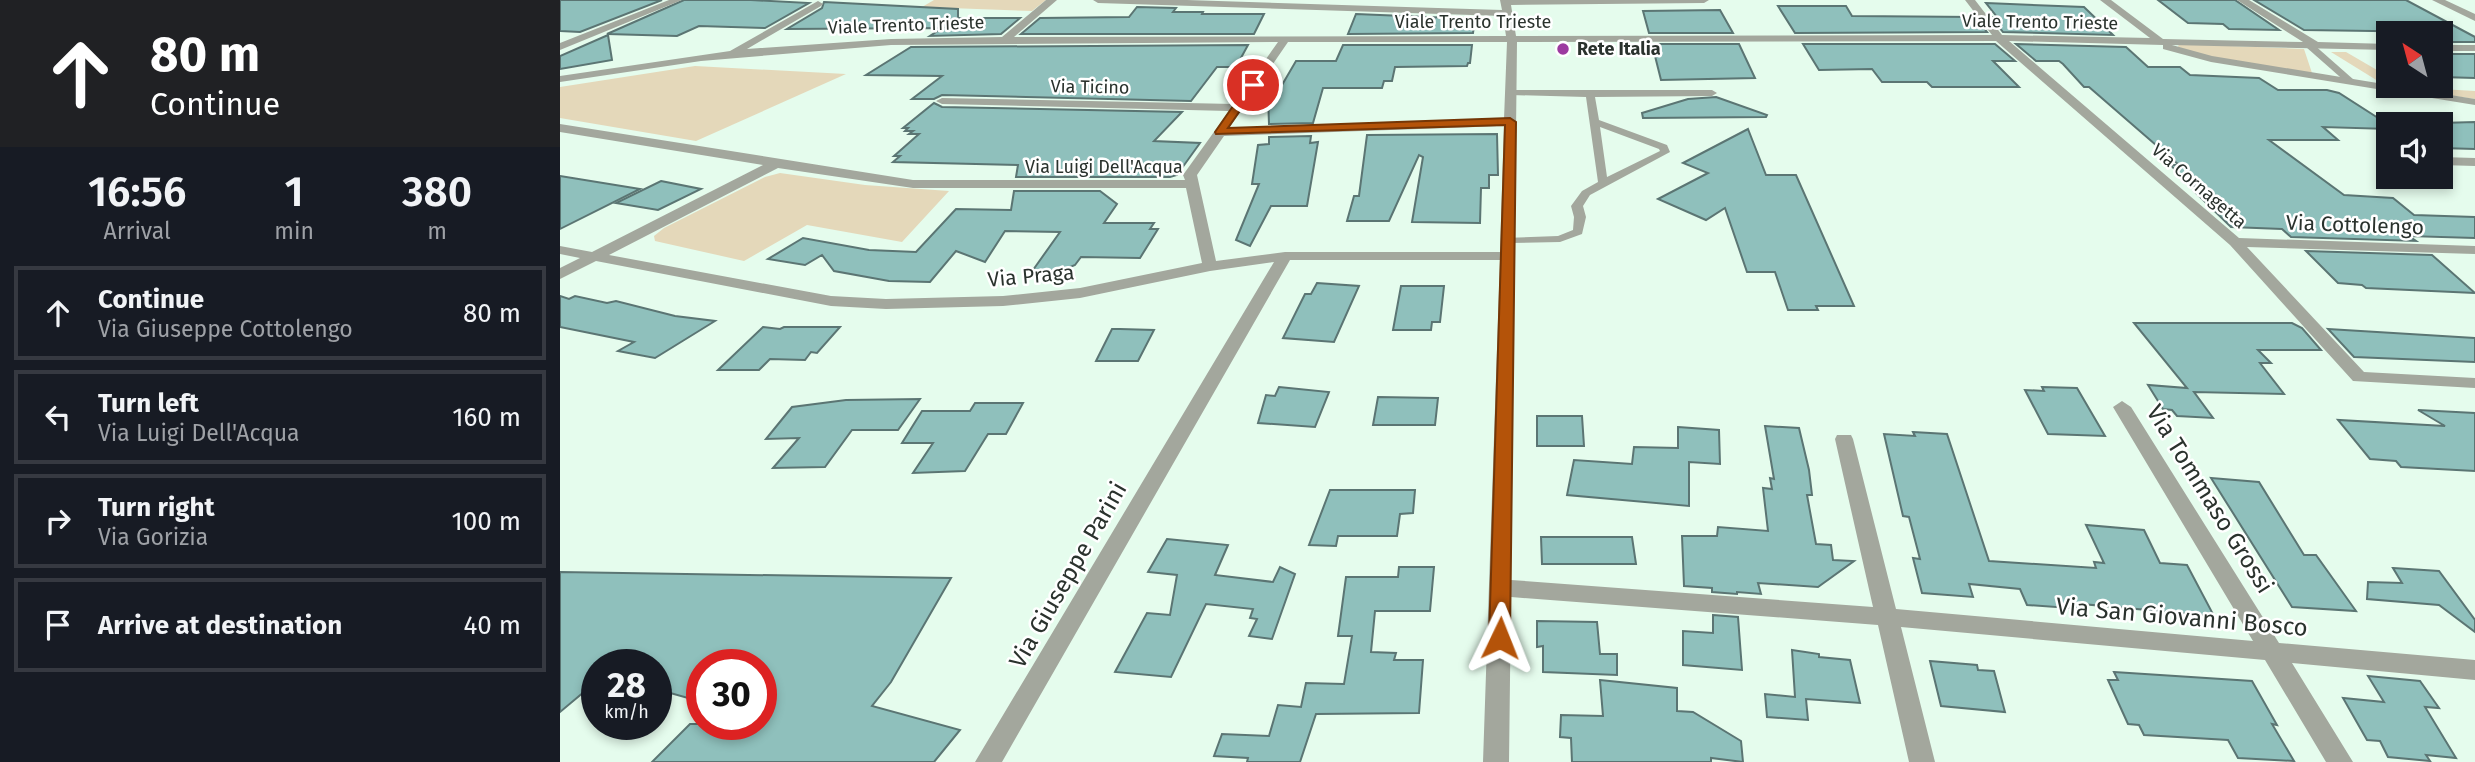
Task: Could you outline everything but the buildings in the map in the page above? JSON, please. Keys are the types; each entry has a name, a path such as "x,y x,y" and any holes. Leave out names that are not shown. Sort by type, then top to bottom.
{"street":[{"path":"560,47 677,0"},
{"path":"1004,40 1052,0"},
{"path":"1098,0 1507,5 1704,0"},
{"name":"Via Cornagetta","path":"1970,0 1999,38 2235,242 2359,377 2475,383"},
{"path":"2105,0 2157,42 2189,55 2475,102"},
{"path":"2242,0 2312,45"},
{"path":"2437,0 2475,18"},
{"path":"732,54 754,38 818,4"},
{"path":"1496,762 1512,39 1507,5"},
{"name":"Viale Trento Trieste","path":"560,79 732,54 875,42 1999,38 2376,47"},
{"name":"Via Luigi Dell'Acqua","path":"560,128 913,184 1192,184 1190,175 1285,40"},
{"path":"2454,47 2472,48"},
{"name":"Via Ticino","path":"942,101 1237,108"},
{"path":"1220,132 1510,122"},
{"path":"2453,161 2475,162"},
{"path":"560,274 775,164"},
{"path":"1192,184 1210,266"},
{"name":"Via Cottolengo","path":"2235,242 2475,250"},
{"name":"Via Praga","path":"560,250 831,301 886,304 1003,301 1080,293 1210,266 1285,256 1508,248"},
{"name":"Via Giuseppe Parini","path":"988,762 1285,256"},
{"name":"Via Tommaso Grossi","path":"2122,407 2340,762"},
{"path":"1844,439 1922,762"},
{"name":"Via San Giovanni Bosco","path":"1501,588 1885,617 2475,670"}],"lane":[{"path":"2312,45 2351,82"},
{"path":"1511,92 1712,93"},
{"path":"1590,94 1603,183"},
{"path":"1508,248 1560,239 1578,232 1580,217 1577,206 1586,192 1665,152 1663,147 1594,121"}],"shaded area":[{"path":"934,0 1046,0 1032,11 922,7"},
{"path":"2179,44 2304,49 2312,73 2210,56 2178,47"},
{"path":"2331,52 2346,52 2376,69 2376,80"},
{"path":"695,66 846,74 696,141 560,118 560,87"},
{"path":"2454,90 2475,91 2475,99 2454,96"},
{"path":"780,173 865,185 949,191 902,242 807,225 744,261 655,241 654,236 664,228 765,177"}],"place":[{"name":"Rete Italia","path":"1563,49"}],"route":[{"path":"1253,85 1220,132 1510,122 1500,638"}]}
